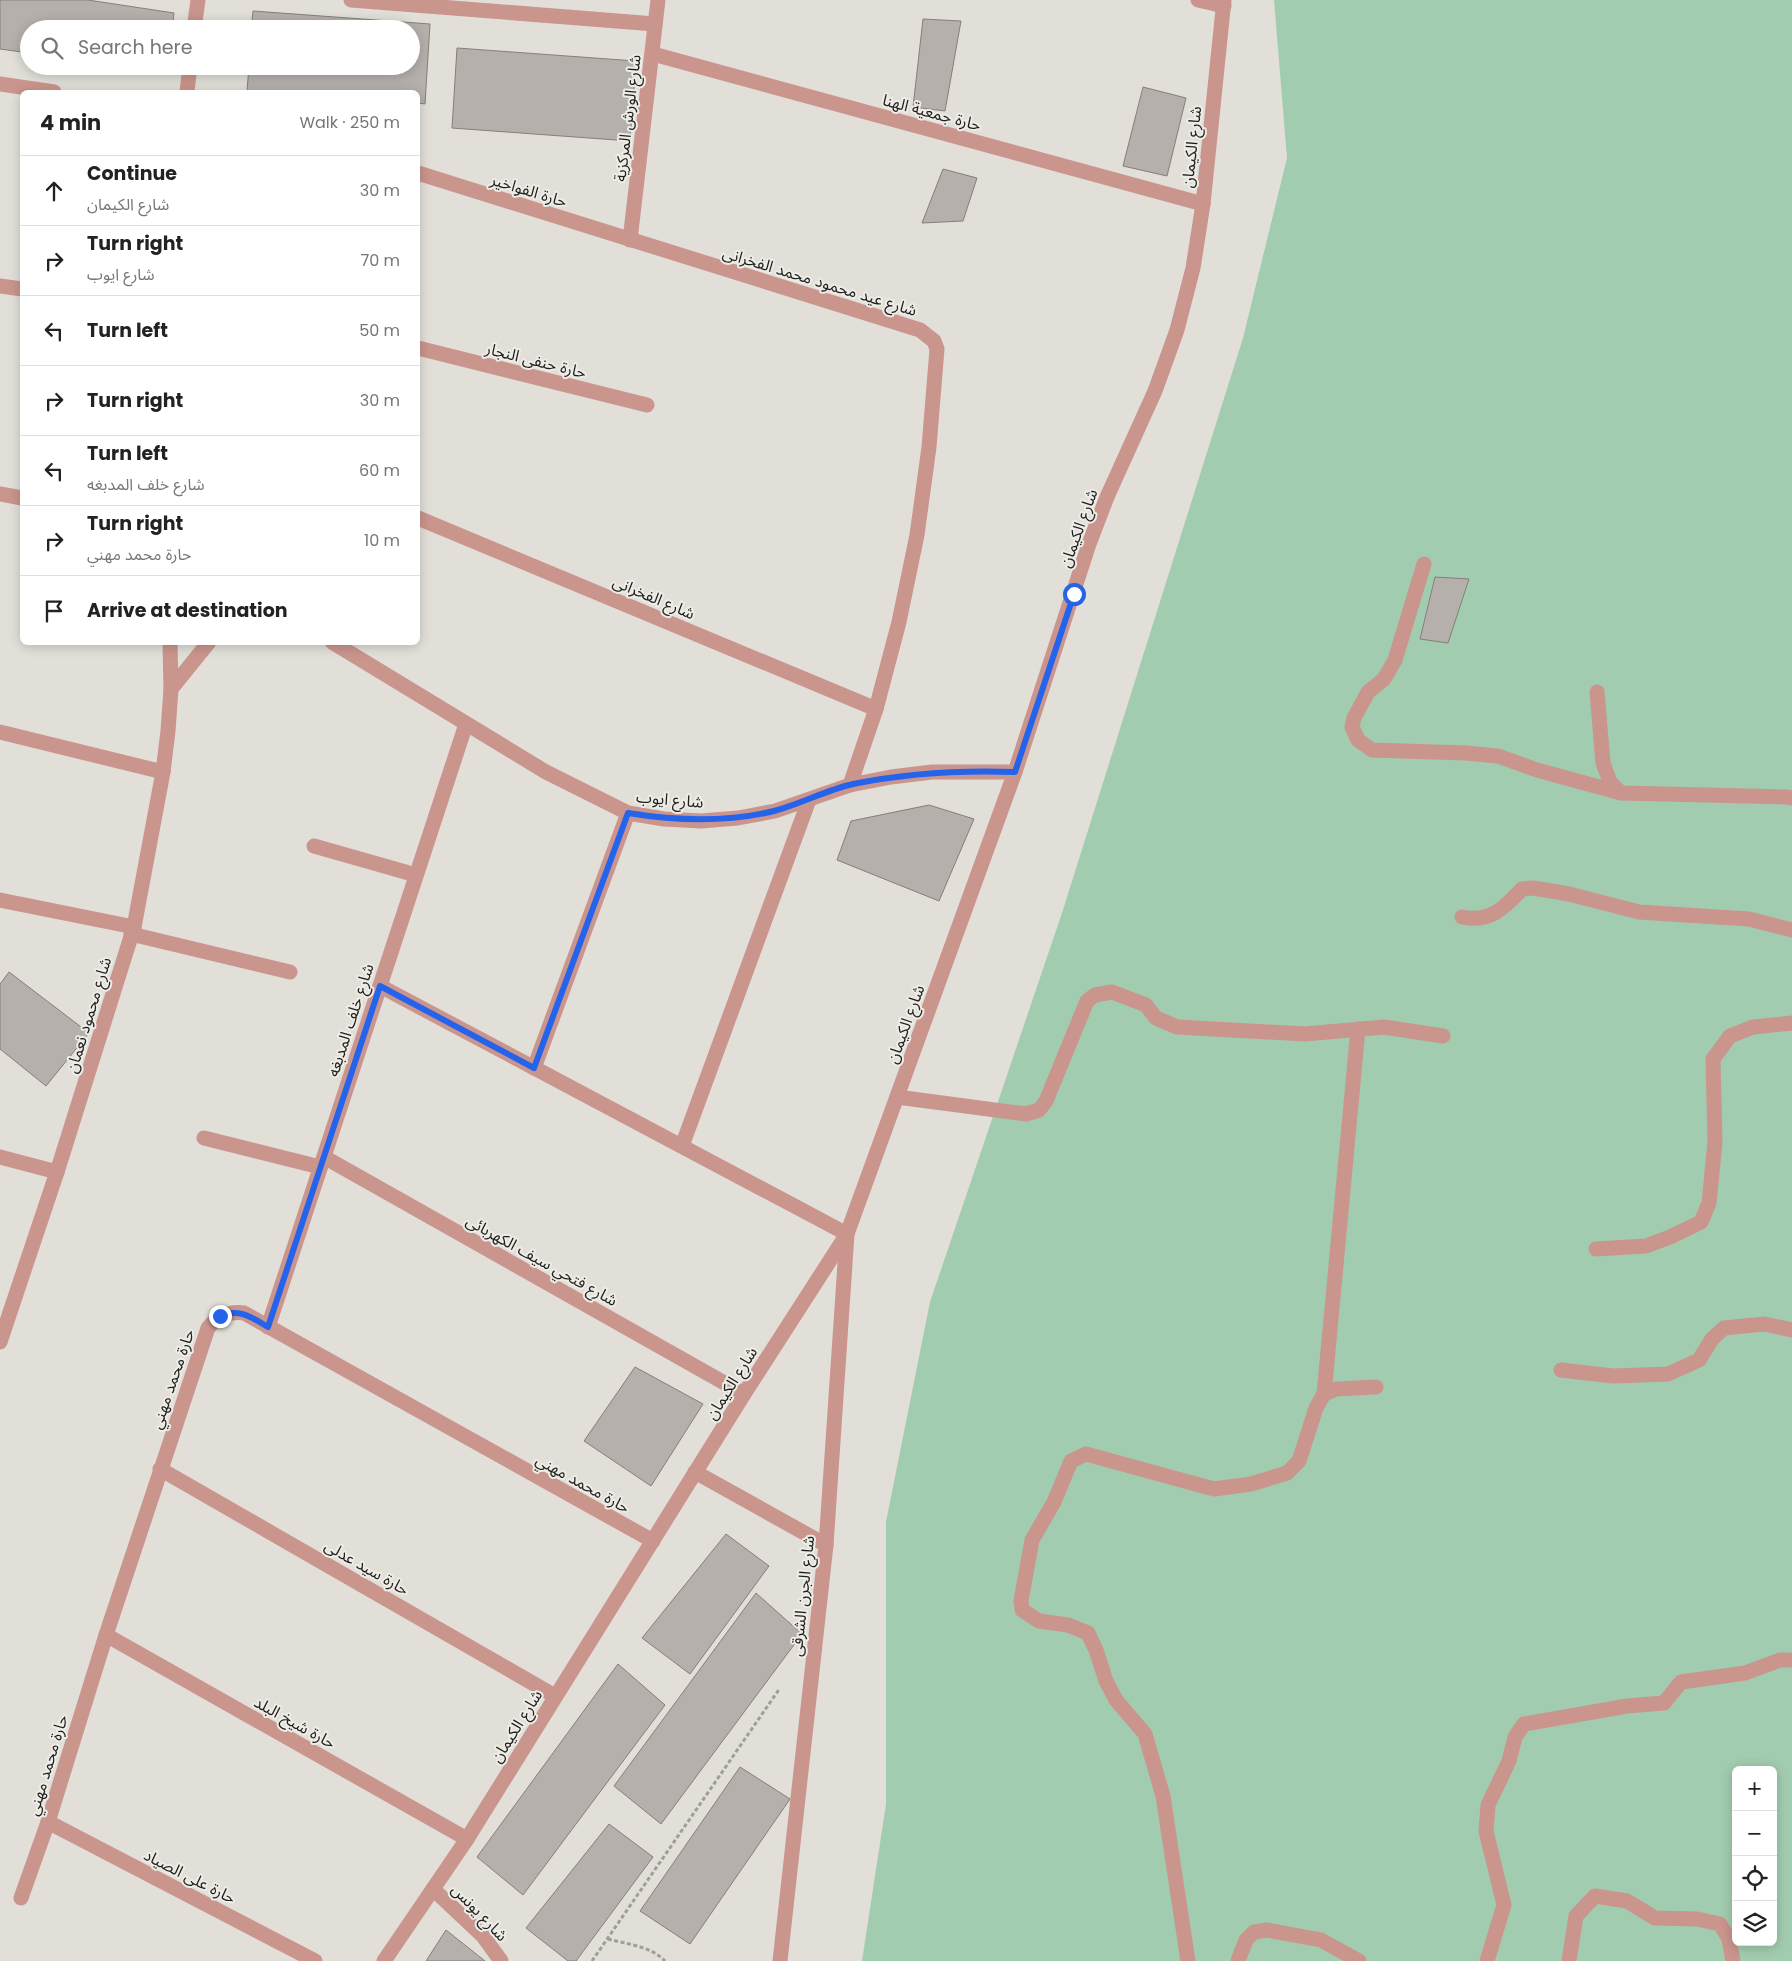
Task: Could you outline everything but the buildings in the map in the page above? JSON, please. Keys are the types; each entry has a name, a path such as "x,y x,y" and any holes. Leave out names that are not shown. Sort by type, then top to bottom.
{"street":[{"path":"195,20 198,0"},
{"path":"351,0 656,24"},
{"name":"شارع الورش المركزية","path":"630,240 658,0"},
{"path":"1198,0 1224,3"},
{"name":"شارع الكيمان","path":"384,1961 467,1838 744,1394 848,1234 1015,772 1089,544 1114,481 1155,391 1177,330 1193,268 1203,204 1224,3"},
{"name":"حارة جمعية الهنا","path":"653,54 1203,204"},
{"path":"187,90 189,75"},
{"path":"0,84 40,90"},
{"name":"حارة الفواخير","path":"420,174 630,240"},
{"name":"شارع عيد محمود محمد الفخرانى","path":"630,240 920,330 934,341 938,349 930,447 917,535 899,622 876,709 850,785"},
{"path":"0,286 20,289"},
{"name":"حارة حنفى النجار","path":"420,348 647,405"},
{"path":"0,494 20,498"},
{"name":"شارع الفخرانى","path":"420,519 876,709"},
{"path":"1424,564 1396,660 1384,679 1368,692 1354,718 1352,727 1358,740 1372,750 1498,756 1537,770 1621,793 1787,796 1792,798"},
{"name":"شارع محمود نعمان","path":"0,1342 57,1172 132,930 163,772 171,689 170,645"},
{"path":"171,689 208,645"},
{"name":"شارع ايوب","path":"337,645 546,772 628,813 664,819 701,821 738,818 774,811 850,785 932,772 973,770 1015,772"},
{"path":"1597,692 1603,763 1610,782 1621,793"},
{"name":"شارع خلف المدبغه","path":"268,1327 466,724"},
{"path":"0,732 163,772"},
{"path":"682,1146 809,800"},
{"path":"534,1068 628,813"},
{"path":"314,846 416,875"},
{"path":"1462,917 1476,920 1495,914 1522,889 1533,888 1569,894 1639,912 1749,919 1792,930"},
{"path":"0,900 132,930 290,972"},
{"path":"380,986 848,1234"},
{"path":"897,1098 1026,1114 1039,1110 1046,1101 1087,1001 1095,995 1112,992 1146,1005 1156,1018 1177,1027 1306,1034 1384,1027 1443,1036"},
{"path":"1596,1249 1646,1246 1701,1222 1709,1203 1715,1142 1713,1059 1730,1036 1753,1027 1792,1023"},
{"path":"1188,1961 1163,1796 1145,1734 1116,1700 1106,1680 1088,1633 1068,1625 1039,1621 1022,1610 1021,1601 1032,1540 1054,1502 1071,1461 1086,1454 1214,1489 1251,1484 1287,1473 1299,1461 1316,1408 1324,1394 1358,1029"},
{"name":"شارع فتحي سيف الكهربائى","path":"204,1138 322,1162 744,1394"},
{"path":"0,1156 57,1172"},
{"name":"شارع الجرن الشرقى","path":"780,1961 826,1545 848,1234"},
{"name":"حارة محمد مهني","path":"21,1898 48,1822 106,1635 208,1328 220,1316 236,1312 244,1313 653,1542"},
{"path":"1561,1370 1612,1376 1668,1374 1699,1360 1712,1339 1724,1328 1764,1324 1792,1330"},
{"path":"1324,1394 1336,1389 1376,1387"},
{"name":"حارة سيد عدلى","path":"160,1469 555,1696"},
{"path":"695,1472 826,1545"},
{"name":"حارة شيخ البلد","path":"106,1635 467,1838"},
{"path":"1487,1961 1504,1906 1486,1831 1488,1805 1509,1761 1514,1737 1524,1724 1627,1706 1664,1703 1681,1682 1745,1673 1780,1660 1792,1660"},
{"name":"حارة على الصياد","path":"48,1822 315,1961"},
{"name":"شارع يونس","path":"433,1888 483,1936 501,1961"},
{"path":"1569,1961 1576,1916 1596,1896 1627,1901 1655,1918 1697,1919 1720,1924 1729,1939 1733,1961"},
{"path":"1238,1961 1246,1940 1254,1932 1267,1930 1321,1940 1359,1961"}],"path":[{"path":"592,1961 782,1685"},
{"path":"608,1939 652,1951 665,1961"}],"green space":[{"path":"1274,0 1792,0 1792,1961 862,1961 886,1804 886,1522 930,1302 1062,913 1243,338 1287,158"}],"route":[{"path":"220,1316 227,1313 244,1313 268,1327 380,986 534,1068 628,813 664,819 701,821 738,818 774,811 850,785 891,777 973,770 1015,772 1074,594"}]}
